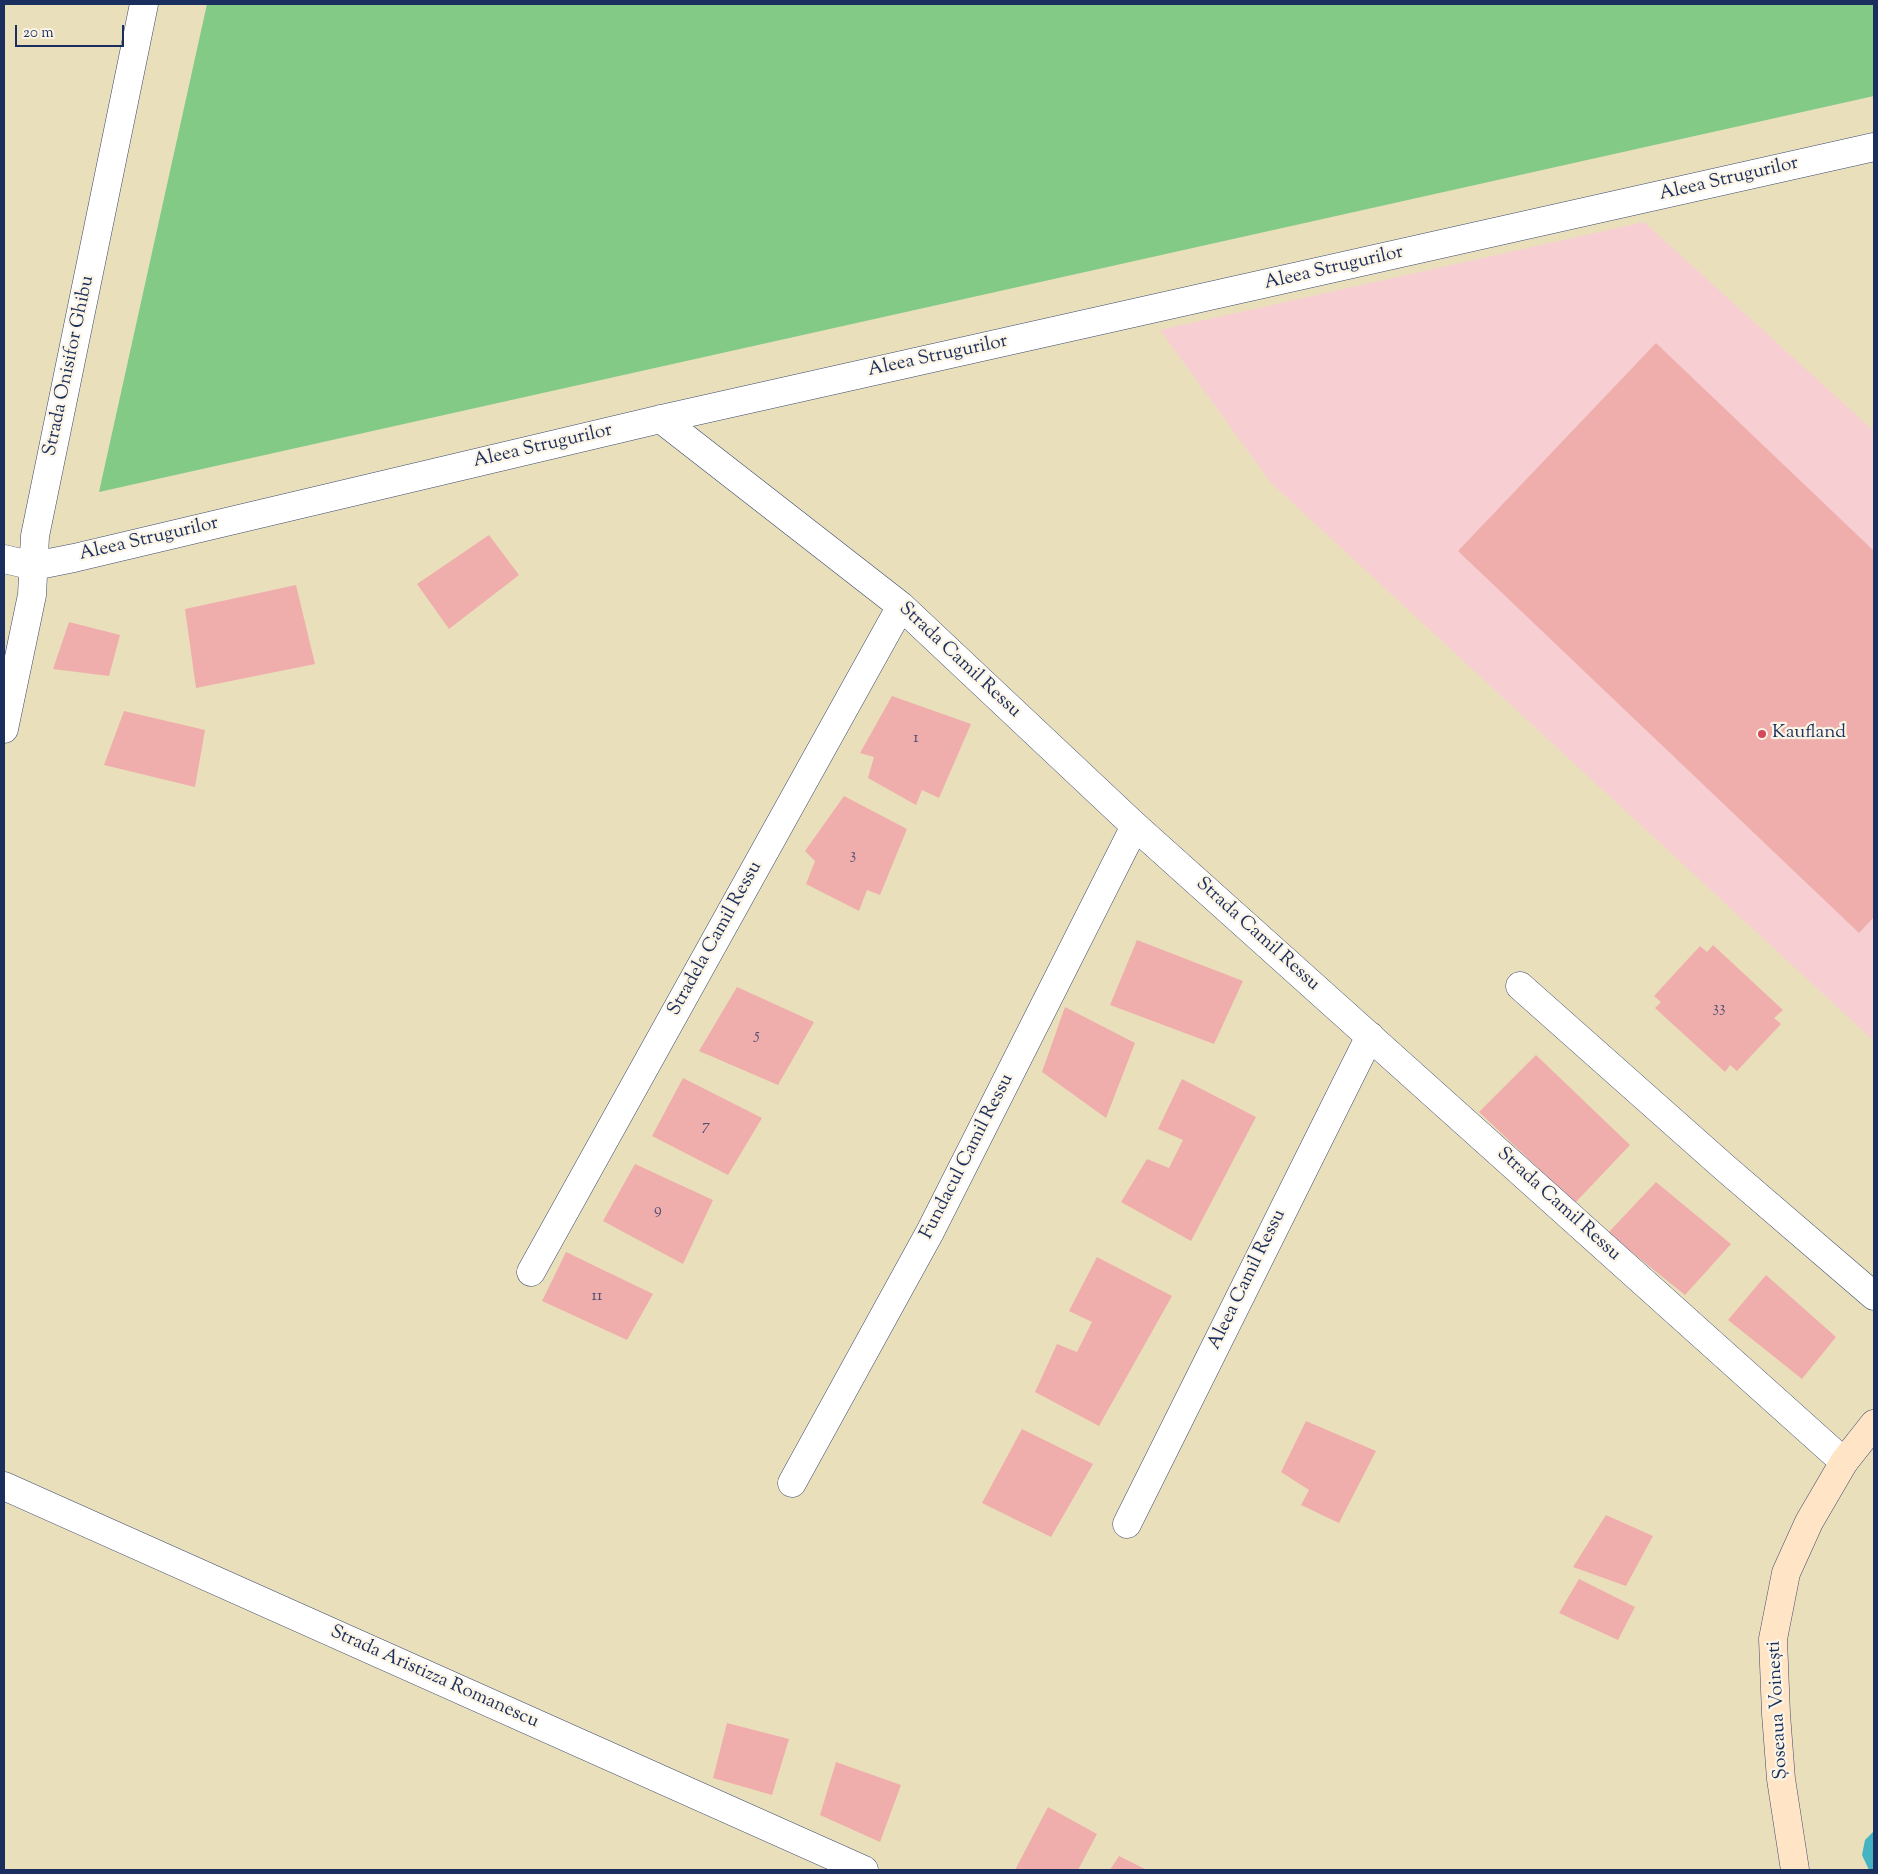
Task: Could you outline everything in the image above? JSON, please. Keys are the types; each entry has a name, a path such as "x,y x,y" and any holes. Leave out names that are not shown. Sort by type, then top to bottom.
{"main road":[{"name":"Șoseaua Voinești","path":"1795,1870 1781,1779 1772,1639 1786,1573 1810,1522 1844,1462 1874,1424"}],"street":[{"name":"Strada Onisifor Ghibu","path":"4,729 32,595 35,536 144,4"},
{"name":"Aleea Strugurilor","path":"4,559 34,566 93,554 661,419 1874,147"},
{"name":"Strada Camil Ressu","path":"661,419 901,606 1135,826 1844,1462"},
{"name":"Stradela Camil Ressu","path":"531,1272 901,606"},
{"name":"Fundacul Camil Ressu","path":"792,1483 930,1232 1135,826"},
{"path":"1520,986 1716,1160 1874,1296"},
{"name":"Aleea Camil Ressu","path":"1127,1524 1370,1036"},
{"name":"Strada Aristizza Romanescu","path":"4,1486 864,1870"}],"shaded area":[{"path":"1644,222 1874,431 1874,1041 1271,483 1160,330"}],"green space":[{"path":"207,4 1874,4 1874,96 99,492"}],"water":[{"path":"1874,1831 1874,1870 1869,1870 1862,1855 1865,1840"}],"building":[{"name":"Kaufland","path":"1656,343 1874,551 1874,917 1859,933 1458,551"},
{"path":"489,535 519,575 449,629 417,584"},
{"path":"296,585 315,664 196,688 185,609"},
{"path":"69,622 120,635 109,676 53,669"},
{"path":"892,696 971,724 939,798 922,790 916,805 868,778 874,757 860,753"},
{"path":"124,711 205,730 195,787 104,765"},
{"path":"844,796 907,829 880,895 867,890 859,911 806,884 815,861 805,851"},
{"path":"1137,940 1243,981 1214,1044 1110,1005"},
{"path":"1713,945 1783,1010 1774,1018 1781,1024 1737,1071 1730,1065 1725,1072 1655,1008 1661,1002 1654,996 1700,946 1707,952"},
{"path":"737,987 814,1022 778,1085 699,1051"},
{"path":"1065,1007 1135,1043 1106,1118 1042,1072"},
{"path":"1536,1055 1630,1145 1575,1203 1479,1112"},
{"path":"683,1078 762,1118 728,1175 652,1136"},
{"path":"1182,1079 1256,1117 1191,1241 1121,1202 1147,1159 1169,1168 1183,1140 1158,1129"},
{"path":"635,1164 713,1200 683,1264 603,1221"},
{"path":"1656,1182 1731,1244 1685,1295 1608,1233"},
{"path":"566,1252 653,1294 627,1340 542,1301"},
{"path":"1097,1257 1172,1296 1099,1426 1035,1392 1057,1344 1077,1352 1092,1322 1069,1311"},
{"path":"1766,1275 1836,1337 1802,1379 1728,1320"},
{"path":"1306,1421 1376,1451 1339,1523 1301,1505 1309,1490 1281,1472"},
{"path":"1022,1429 1093,1464 1051,1537 982,1503"},
{"path":"1606,1515 1653,1536 1626,1586 1573,1567"},
{"path":"1579,1579 1635,1607 1618,1640 1559,1613"},
{"path":"727,1723 789,1739 772,1795 713,1778"},
{"path":"836,1762 901,1785 880,1842 820,1815"},
{"path":"1048,1807 1097,1834 1078,1870 1015,1870"},
{"path":"1119,1856 1147,1870 1110,1870"}],"place":[{"name":"Kaufland","path":"1762,734"}]}
